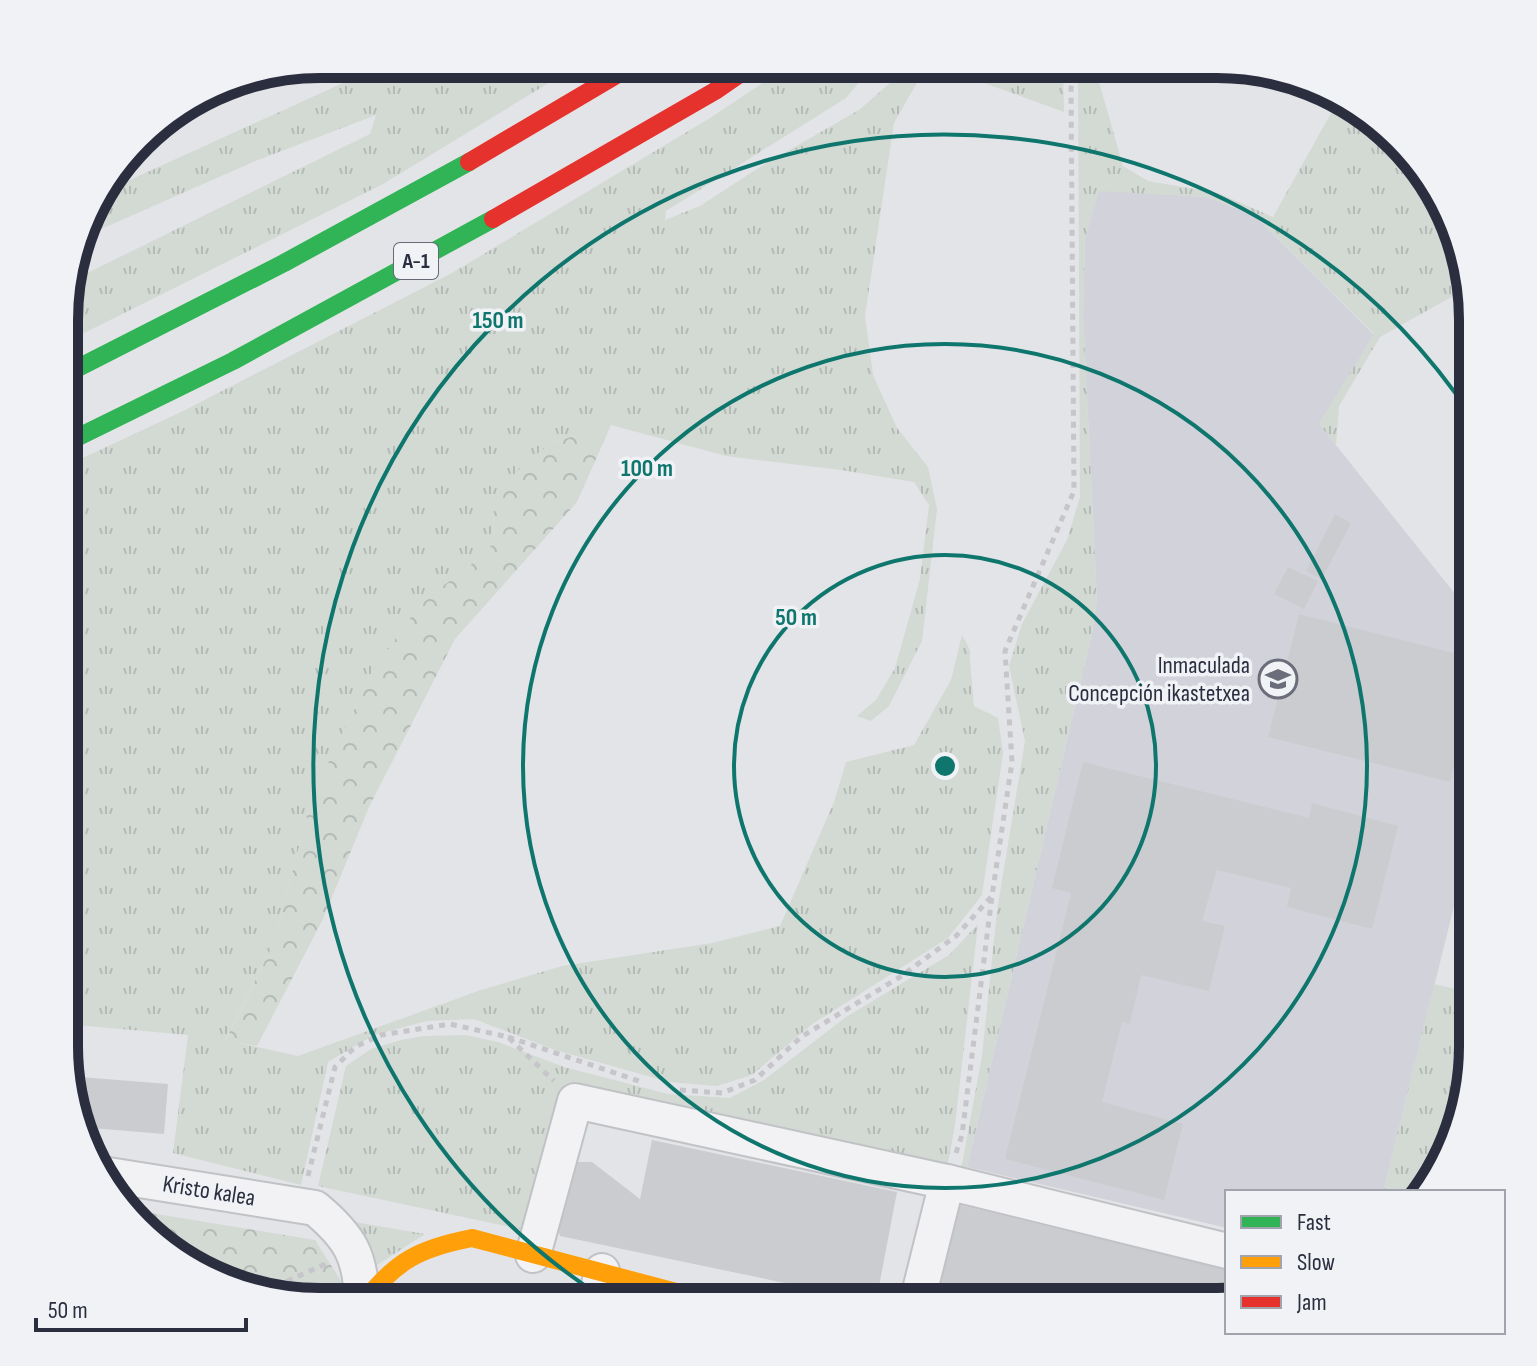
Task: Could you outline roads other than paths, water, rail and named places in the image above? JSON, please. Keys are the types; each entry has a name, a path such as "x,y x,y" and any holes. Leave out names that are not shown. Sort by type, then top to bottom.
{"main road":[{"name":"A-1","path":"78,368 184,318 341,234 611,78"},
{"name":"A-1","path":"78,437 241,356 375,284 733,78"},
{"path":"373,1288 417,1252 433,1245 472,1238 533,1255 598,1287"}],"street":[{"path":"533,1255 575,1101 947,1182 1225,1251"},
{"name":"Kristo kalea","path":"117,1176 308,1207 331,1221 355,1252 362,1288"},
{"path":"921,1287 947,1182"}],"place":[{"name":"Inmaculada Concepción ikastetxea","path":"1278,679"}]}
